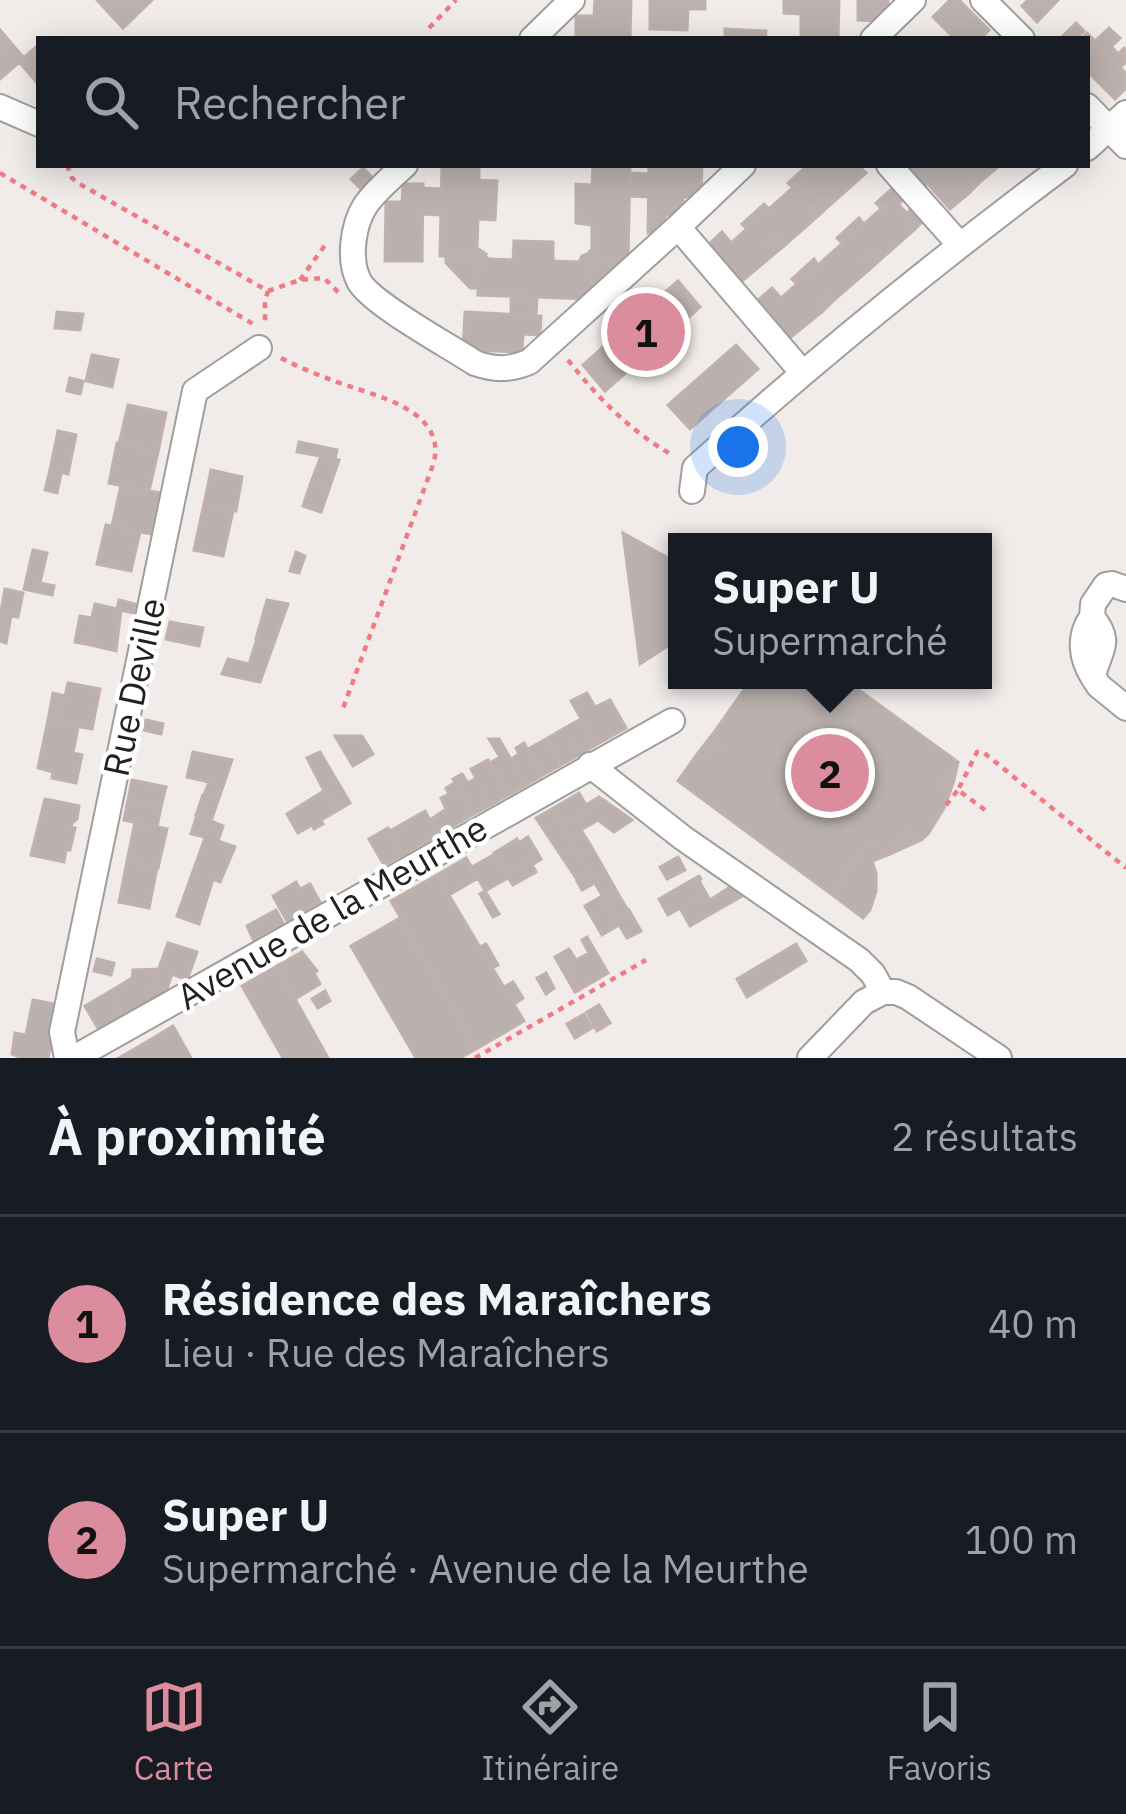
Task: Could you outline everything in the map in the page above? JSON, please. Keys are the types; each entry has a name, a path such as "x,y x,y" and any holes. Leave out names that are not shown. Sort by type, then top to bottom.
{"street":[{"path":"535,36 572,0"},
{"path":"876,36 913,0"},
{"path":"983,0 1019,36"},
{"path":"0,107 36,123"},
{"path":"1090,108 1121,130 1090,146"},
{"path":"401,168 365,206 357,224 358,280 369,293 492,369 529,362 740,168"},
{"path":"892,168 959,244"},
{"path":"693,479 802,372 1061,168"},
{"path":"678,227 802,372"},
{"name":"Rue Deville","path":"71,1058 62,1032 195,391 262,339"},
{"path":"1126,589 1106,585 1084,628 1082,650 1099,686 1126,708"},
{"name":"Avenue de la Meurthe","path":"71,1058 672,722"},
{"path":"590,765 683,838 860,960 884,992"},
{"path":"810,1058 855,1010 884,992 908,997 999,1058"}],"path":[{"path":"429,28 456,0"},
{"path":"69,168 78,183 268,290 323,278"},
{"path":"0,173 262,339 334,381 398,404 426,426 435,442 433,465 342,711"},
{"path":"300,280 332,237 357,224"},
{"path":"262,339 268,290"},
{"path":"552,341 593,392 693,479"},
{"path":"946,805 977,752 983,752 1126,868"},
{"path":"958,790 985,810"},
{"path":"475,1058 646,960"}],"building":[{"path":"97,0 152,0 123,28"},
{"path":"595,0 631,0 630,36 576,36 576,16 594,16"},
{"path":"650,0 705,0 705,9 688,9 687,30 650,29"},
{"path":"784,0 839,0 838,36 801,36 801,14 784,13"},
{"path":"858,0 876,0 875,21 858,20"},
{"path":"876,0 888,0 888,8 879,17 875,17"},
{"path":"950,0 959,0 989,30 983,36 952,36 933,17"},
{"path":"1028,0 1058,0 1037,22 1022,6"},
{"path":"1076,23 1084,31 1079,36 1063,36"},
{"path":"1109,28 1120,38 1090,68 1090,36 1095,41"},
{"path":"725,29 766,31 765,36 725,36"},
{"path":"0,30 24,58 0,79"},
{"path":"1111,46 1118,54 1126,50 1126,62 1102,86 1090,68"},
{"path":"36,47 36,82 19,62"},
{"path":"1120,68 1126,73 1126,88 1115,99 1102,86"},
{"path":"363,168 371,176 360,188 351,179"},
{"path":"442,168 479,168 479,180 497,181 495,220 478,219 477,248 486,254 477,264 469,255 440,256"},
{"path":"593,168 630,168 628,259 602,258 592,249 592,225 576,223 576,184 592,185"},
{"path":"649,168 702,168 701,197 683,197 682,215 665,215 664,233 648,233"},
{"path":"805,168 815,168 793,188 788,183"},
{"path":"815,168 861,168 866,173 830,205 823,197 812,207 819,215 784,246 777,238 766,247 773,255 741,282 708,245 722,232 731,243"},
{"path":"908,168 996,168 979,183 972,175 962,185 969,193 950,209 927,183 923,186"},
{"path":"631,173 649,174 648,197 630,196"},
{"path":"972,175 979,183 969,193 962,185"},
{"path":"403,184 423,184 422,261 385,261 386,202 402,202"},
{"path":"894,187 904,199 899,204 893,198 881,208 876,203"},
{"path":"423,188 441,189 441,215 423,214"},
{"path":"823,197 830,205 819,215 812,207"},
{"path":"893,198 915,229 880,260 872,252 861,262 869,270 833,301 826,293 816,303 823,311 791,337 757,301 772,288 781,298"},
{"path":"764,204 769,209 747,229 742,224"},
{"path":"910,209 922,222 915,229 906,218"},
{"path":"859,218 864,224 842,243 837,238"},
{"path":"777,238 784,246 773,255 766,247"},
{"path":"514,241 553,242 553,261 579,262 587,254 595,263 587,271 591,276 588,299 478,295 478,269 490,259 513,260"},
{"path":"592,249 602,258 621,259 621,268 589,294 587,271 595,263 587,254"},
{"path":"872,252 880,260 869,270 861,262"},
{"path":"469,255 474,264 485,256 489,259 478,269 478,288 470,288 446,263 446,256"},
{"path":"814,259 818,265 797,284 792,279"},
{"path":"678,281 700,307 605,391 583,365"},
{"path":"826,293 833,301 823,311 816,303"},
{"path":"511,296 537,297 536,315 511,314"},
{"path":"57,312 83,314 80,330 55,328"},
{"path":"465,312 541,316 540,335 523,334 522,352 463,350"},
{"path":"736,345 758,369 690,429 668,405"},
{"path":"92,355 118,360 112,387 86,381"},
{"path":"70,378 83,381 80,394 67,391"},
{"path":"128,405 166,413 158,452 119,444"},
{"path":"58,431 76,435 68,474 50,470"},
{"path":"299,442 337,450 335,459 339,460 329,489 310,485 321,456 297,452"},
{"path":"117,443 158,452 149,491 109,483"},
{"path":"50,470 61,473 57,493 45,490"},
{"path":"211,470 242,477 236,511 204,504"},
{"path":"121,485 160,493 151,534 112,526"},
{"path":"310,485 329,489 321,512 303,506"},
{"path":"204,504 233,511 223,556 194,550"},
{"path":"106,525 140,532 131,571 97,564"},
{"path":"623,533 668,558 668,646 640,664"},
{"path":"33,550 47,553 40,583 54,586 52,595 24,589"},
{"path":"296,552 305,556 299,573 290,571"},
{"path":"5,589 23,593 18,617 11,616 6,643 0,641"},
{"path":"119,600 135,604 133,613 117,609"},
{"path":"267,600 288,604 274,643 256,639"},
{"path":"95,604 121,610 116,651 86,644"},
{"path":"80,616 92,618 86,644 75,642"},
{"path":"170,622 203,628 199,646 166,639"},
{"path":"257,639 274,643 260,682 222,674 228,659 249,664"},
{"path":"68,683 100,689 92,729 59,723"},
{"path":"745,689 857,689 958,762 941,785 950,792 928,834 921,840 907,831 890,854 870,840 831,894 678,781 695,757 722,748 715,731"},
{"path":"53,693 65,696 59,723 48,720"},
{"path":"587,693 595,707 610,700 626,728 596,745 571,701"},
{"path":"581,719 596,745 579,755 563,729"},
{"path":"48,720 78,727 73,753 82,755 76,783 52,778 53,772 38,768"},
{"path":"146,720 163,724 161,734 144,730"},
{"path":"563,729 579,755 561,765 546,739"},
{"path":"715,731 722,748 695,757"},
{"path":"335,736 362,736 373,754 353,766"},
{"path":"489,739 499,739 526,785 508,795 490,763 500,757"},
{"path":"546,739 561,765 543,775 528,749"},
{"path":"524,743 543,775 526,785 511,759"},
{"path":"193,752 232,760 219,798 204,795 209,782 187,777"},
{"path":"320,752 350,803 335,812 307,758"},
{"path":"488,760 508,795 491,805 471,769"},
{"path":"958,762 954,780 950,792 941,785"},
{"path":"462,774 468,783 476,778 491,805 474,814 453,779"},
{"path":"132,780 166,787 161,807 128,800"},
{"path":"456,782 474,814 438,835 430,820 446,809 441,798"},
{"path":"324,791 335,812 321,820 323,824 298,833 287,814"},
{"path":"579,793 586,805 599,797 605,801 562,827 552,809"},
{"path":"203,795 219,798 212,818 196,815"},
{"path":"45,799 79,806 64,862 31,855"},
{"path":"128,800 161,807 157,827 124,820"},
{"path":"605,801 632,820 614,832 598,820 581,830 591,846 578,854 562,827"},
{"path":"552,809 590,874 578,881 536,818"},
{"path":"425,811 438,835 403,855 390,831"},
{"path":"197,815 212,818 205,837 191,834"},
{"path":"211,821 223,826 218,841 235,847 220,882 213,879 199,924 177,916"},
{"path":"135,822 167,829 158,868 127,861"},
{"path":"388,828 403,855 384,865 369,839"},
{"path":"907,831 921,840 890,854"},
{"path":"528,837 541,859 506,874 494,853"},
{"path":"870,840 890,854 872,861 876,891 863,918 831,894"},
{"path":"591,846 608,876 595,883 578,854"},
{"path":"495,854 508,878 485,891 472,867"},
{"path":"678,857 685,870 667,879 660,867"},
{"path":"466,858 478,878 449,895 437,875"},
{"path":"127,861 157,868 149,908 119,902"},
{"path":"530,861 536,872 513,885 506,874"},
{"path":"590,874 595,883 582,890 577,881"},
{"path":"437,875 524,1021 476,1049 391,901"},
{"path":"608,876 621,899 608,906 595,883"},
{"path":"699,876 706,893 668,915 659,899"},
{"path":"296,882 300,889 310,884 320,902 287,921 273,896"},
{"path":"730,887 742,896 690,926 680,908 706,893 710,900"},
{"path":"485,891 499,914 493,917 480,894"},
{"path":"602,896 619,925 602,935 585,906"},
{"path":"621,899 628,910 615,918 608,906"},
{"path":"276,910 283,923 254,941 247,926"},
{"path":"629,910 641,931 627,938 615,918"},
{"path":"400,918 476,1049 460,1058 416,1058 351,946"},
{"path":"587,937 608,973 579,990 565,966 589,953 582,940"},
{"path":"168,943 197,952 187,980 172,974 166,992 146,1003"},
{"path":"486,944 498,965 492,968 480,947"},
{"path":"796,944 806,961 747,997 737,979"},
{"path":"569,949 576,960 565,966 579,990 575,992 555,957"},
{"path":"302,952 317,971 320,984 295,999 277,966"},
{"path":"97,959 114,963 111,975 94,971"},
{"path":"277,966 328,1058 283,1058 242,986"},
{"path":"158,969 146,1003 123,1017 109,992 132,978 133,970"},
{"path":"546,973 554,988 546,994 537,978"},
{"path":"513,982 523,998 514,1004 504,987"},
{"path":"325,991 330,1001 318,1008 312,999"},
{"path":"109,992 123,1017 99,1030 85,1006"},
{"path":"33,1000 59,1005 48,1058 12,1054 15,1033 26,1035"},
{"path":"599,1005 610,1023 597,1031 587,1012"},
{"path":"584,1014 592,1028 575,1038 567,1024"},
{"path":"173,1026 191,1058 119,1058 138,1047"}],"place":[{"name":"Résidence des Maraîchers","path":"646,332"},
{"name":"Super U","path":"830,773"}]}
